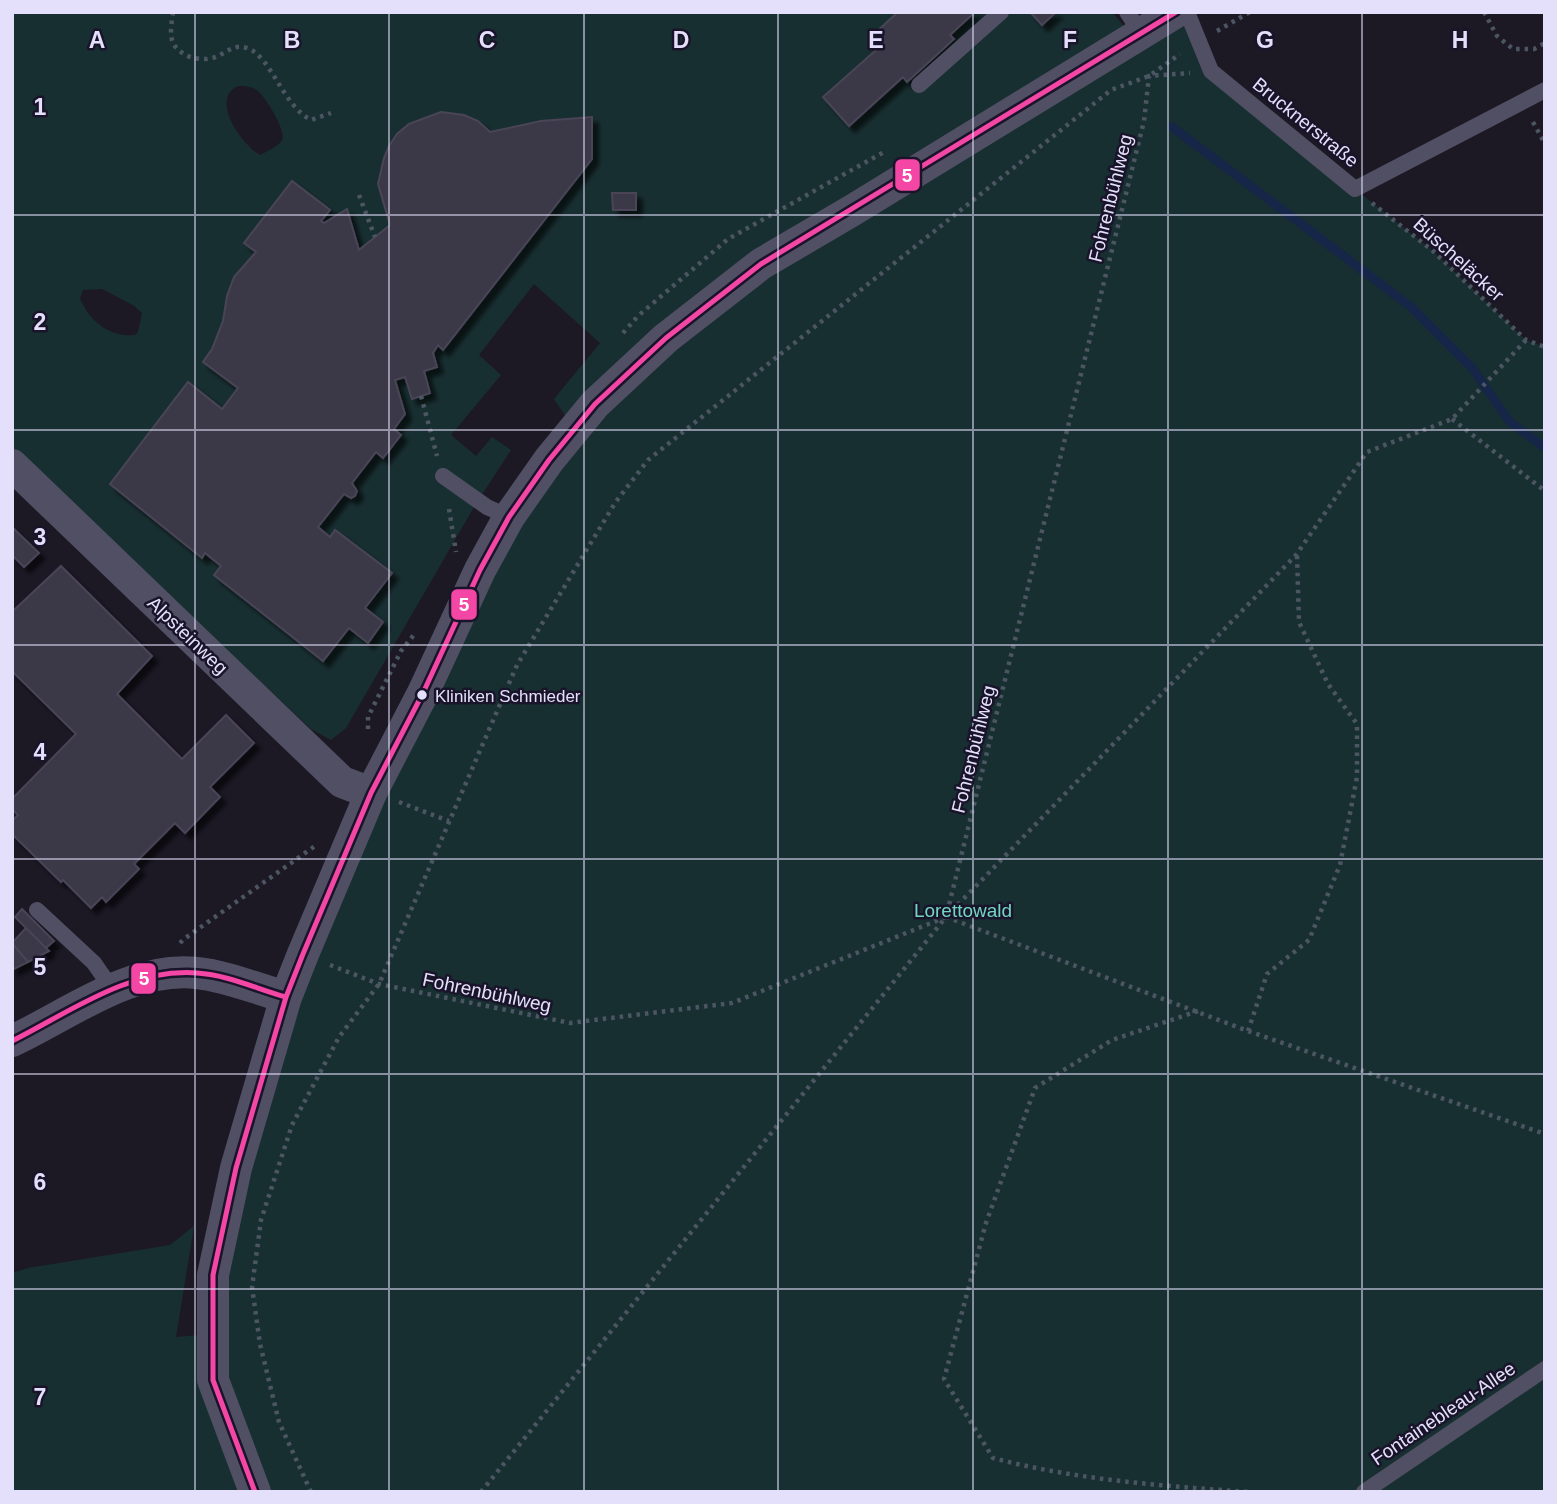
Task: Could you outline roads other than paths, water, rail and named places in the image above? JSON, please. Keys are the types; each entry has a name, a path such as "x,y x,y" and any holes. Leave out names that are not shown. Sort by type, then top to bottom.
{"street":[{"path":"255,1492 213,1380 213,1275 236,1168 286,997 303,954 371,793 423,693 480,570 509,517 549,460 595,404 666,338 761,264 853,210 1134,23 1176,12"},
{"name":"Alpsteinweg","path":"12,466 342,782 371,793"},
{"path":"12,1041 112,989 160,973 197,973 286,997"}],"lane":[{"path":"919,85 1001,12"},
{"name":"Brucknerstraße","path":"1187,12 1211,71 1355,189 1545,90"},
{"path":"443,476 487,507 509,517"},
{"path":"37,910 94,963 112,989"},
{"name":"Fontainebleau-Allee","path":"1364,1492 1545,1369"}],"waterway":[{"path":"1172,127 1410,306 1473,369 1509,421 1545,448"}],"place":[{"name":"Kliniken Schmieder","path":"422,695"}],"park label":[{"name":"Lorettowald","path":"963,910"}]}
